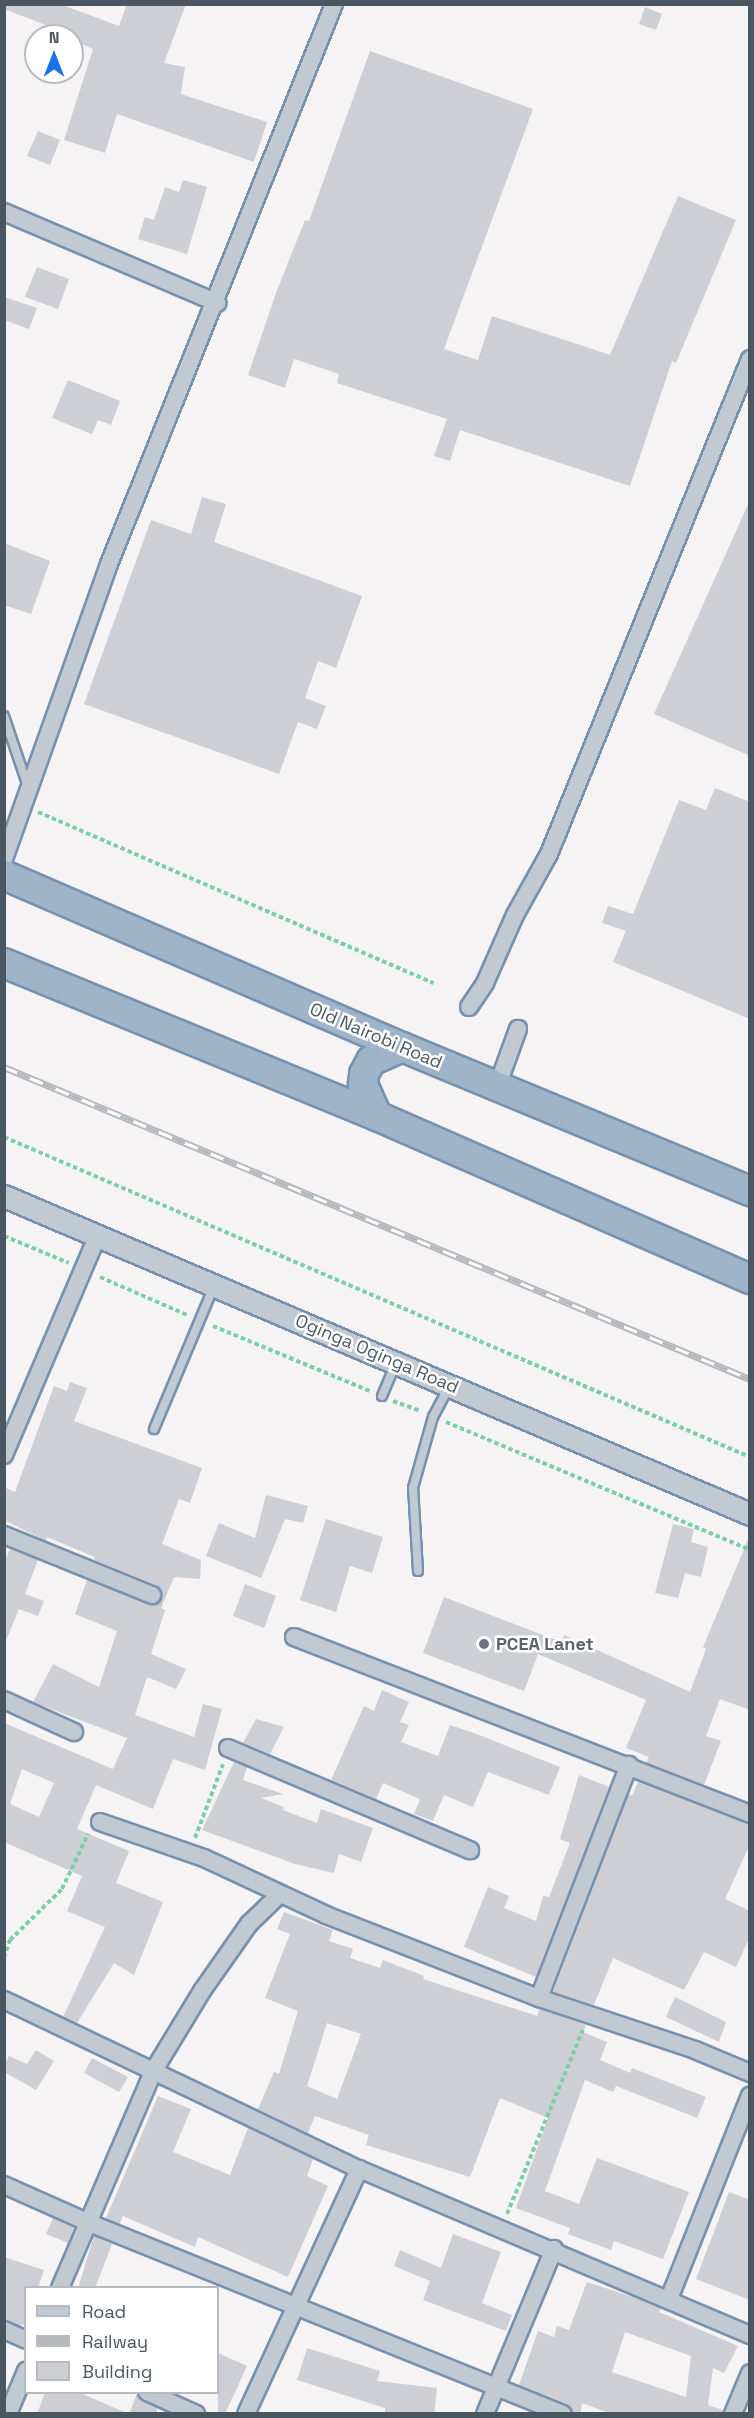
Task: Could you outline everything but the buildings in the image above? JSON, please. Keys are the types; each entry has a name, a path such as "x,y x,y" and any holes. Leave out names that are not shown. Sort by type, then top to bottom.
{"highway":[{"name":"Old Nairobi Road","path":"4,875 402,1047 750,1191"},
{"path":"4,963 377,1116 750,1279"},
{"path":"377,1116 363,1084 366,1068 380,1054 402,1047"}],"street":[{"path":"4,859 25,806 28,787 109,564 217,303 334,4"},
{"path":"4,212 217,303"},
{"path":"469,1007 485,984 514,915 549,854 750,359"},
{"path":"497,1087 518,1029"},
{"name":"Oginga Oginga Road","path":"4,1196 95,1240 447,1390 750,1514"},
{"path":"4,1455 86,1266 95,1240"},
{"path":"4,1535 152,1595"},
{"path":"294,1637 629,1765 750,1814"},
{"path":"4,1700 74,1732"},
{"path":"228,1748 470,1850"},
{"path":"539,1998 629,1765"},
{"path":"100,1822 189,1853 279,1895 539,1998 750,2073"},
{"path":"61,2286 154,2070 202,1991 249,1924 279,1895"},
{"path":"4,2000 359,2169 554,2249 750,2335"},
{"path":"669,2299 750,2095"},
{"path":"246,2414 359,2169"},
{"path":"4,2185 87,2222 563,2414"},
{"path":"485,2414 554,2249"},
{"path":"4,2330 24,2339"},
{"path":"733,2414 750,2373"},
{"path":"8,2414 24,2376"},
{"path":"151,2394 196,2414"}],"lane":[{"path":"4,716 28,787"},
{"path":"154,1429 213,1289"},
{"path":"383,1394 394,1367"},
{"path":"418,1571 413,1488 436,1411 447,1390"}],"path":[{"path":"25,806 434,983"},
{"path":"4,1137 750,1457"},
{"path":"189,1853 228,1748"},
{"path":"4,1958 10,1940 62,1889 90,1830 100,1822"},
{"path":"502,2228 589,2015"}],"railway":[{"path":"4,1067 750,1379"}],"place":[{"name":"PCEA Lanet","path":"484,1644"}]}
